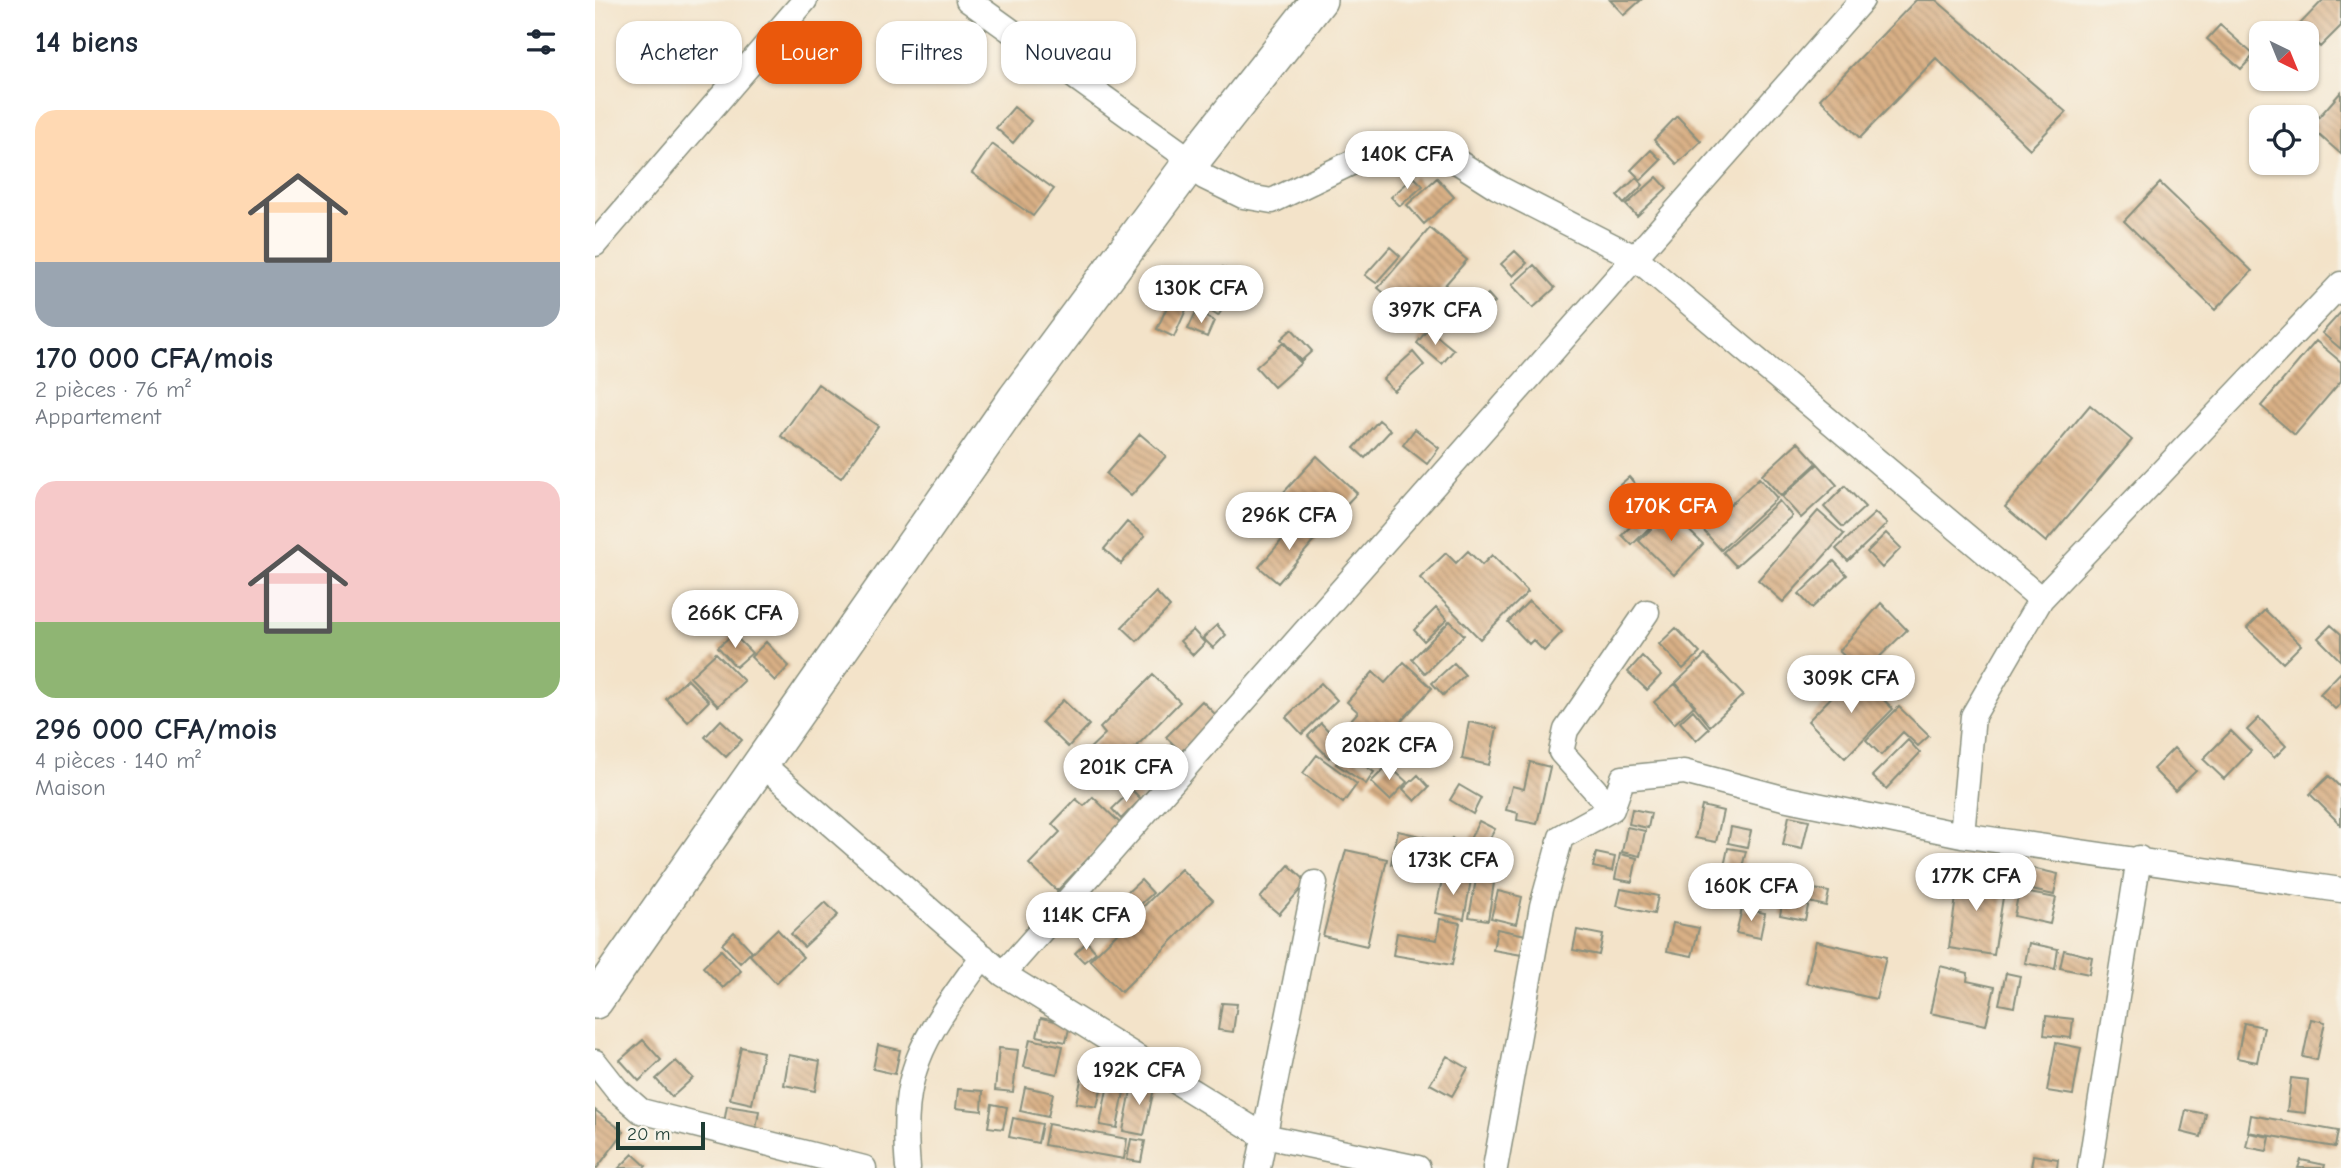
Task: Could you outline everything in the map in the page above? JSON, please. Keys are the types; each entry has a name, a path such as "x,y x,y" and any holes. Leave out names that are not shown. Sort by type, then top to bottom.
{"street":[{"path":"595,244 805,0"},
{"path":"968,0 1192,161 1204,177 1243,196 1272,201 1351,163 1398,153 1439,150 1497,187 1636,258 2041,599"},
{"path":"595,1001 763,765 1016,398 1192,161 1319,0"},
{"path":"1003,974 1862,0"},
{"path":"1962,835 1973,716 2041,599 2341,284"},
{"path":"1612,809 1561,752 1566,730 1647,612"},
{"path":"763,765 1003,974 1264,1136 1418,1168"},
{"path":"1495,1168 1542,906 1561,837 1612,809 1623,778 1684,772 1783,798 1962,835 2139,858 2341,890"},
{"path":"2089,1168 2139,858"},
{"path":"1258,1168 1315,883"},
{"path":"908,1168 904,1121 910,1077 927,1034 983,956"},
{"path":"595,1062 617,1090 642,1111 864,1168"}],"building":[{"path":"1610,0 1641,0 1624,15"},
{"path":"1916,0 1936,0 2066,112 2030,149 1936,58 1860,138 1820,99"},
{"path":"2323,0 2341,0 2341,26 2320,47 2319,21 2303,21"},
{"path":"2220,25 2249,51 2249,60 2241,69 2207,39"},
{"path":"2341,92 2341,154 2319,135 2319,117"},
{"path":"1014,107 1031,121 1013,143 996,128"},
{"path":"1677,116 1701,141 1677,164 1654,140"},
{"path":"992,144 1054,189 1033,216 972,173"},
{"path":"1651,150 1661,160 1641,180 1631,170"},
{"path":"1414,177 1423,186 1400,206 1391,197"},
{"path":"1657,177 1667,188 1637,216 1626,205"},
{"path":"1437,178 1454,197 1424,224 1407,205"},
{"path":"1636,178 1643,185 1624,204 1617,196"},
{"path":"2160,183 2252,271 2215,310 2124,221"},
{"path":"1430,228 1467,260 1415,319 1378,288"},
{"path":"1390,247 1400,256 1376,283 1365,275"},
{"path":"1515,251 1527,263 1513,276 1501,264"},
{"path":"1534,265 1555,288 1533,308 1512,285"},
{"path":"1223,267 1242,279 1218,316 1199,304"},
{"path":"1180,278 1197,285 1174,337 1157,329"},
{"path":"1488,294 1495,302 1482,314 1475,306"},
{"path":"1196,312 1214,321 1207,337 1188,329"},
{"path":"2341,312 2341,349 2322,333"},
{"path":"1292,329 1312,351 1301,361 1281,339"},
{"path":"1428,329 1454,350 1442,364 1417,343"},
{"path":"2316,341 2341,362 2341,381 2295,435 2261,406"},
{"path":"1283,343 1301,363 1274,387 1256,367"},
{"path":"1413,352 1424,365 1394,391 1383,379"},
{"path":"818,384 878,426 841,478 781,436"},
{"path":"2090,405 2132,440 2046,542 2005,507"},
{"path":"1379,420 1391,430 1365,458 1354,448"},
{"path":"1415,429 1439,448 1427,464 1403,445"},
{"path":"1140,434 1166,456 1131,496 1106,474"},
{"path":"1798,442 1817,463 1781,496 1762,475"},
{"path":"1317,456 1357,493 1322,530 1283,493"},
{"path":"1818,464 1837,485 1801,518 1782,497"},
{"path":"1629,477 1644,494 1629,507 1614,490"},
{"path":"1759,478 1777,498 1721,550 1703,530"},
{"path":"1845,486 1865,507 1843,527 1824,507"},
{"path":"1779,501 1792,516 1736,566 1723,552"},
{"path":"1669,511 1703,544 1674,575 1639,541"},
{"path":"1818,511 1844,534 1783,602 1758,580"},
{"path":"1875,513 1887,524 1848,561 1836,549"},
{"path":"1640,517 1650,527 1632,545 1622,535"},
{"path":"1299,520 1318,536 1278,583 1259,567"},
{"path":"1127,522 1145,536 1121,564 1104,549"},
{"path":"1886,533 1901,548 1882,568 1867,552"},
{"path":"1468,551 1482,565 1492,555 1528,592 1480,639 1420,578 1446,553 1456,563"},
{"path":"1834,561 1847,575 1812,608 1799,594"},
{"path":"1156,592 1170,607 1137,641 1122,627"},
{"path":"1529,601 1562,632 1544,651 1533,640 1529,644 1508,622"},
{"path":"1881,603 1907,630 1863,673 1839,651"},
{"path":"1436,608 1447,620 1424,641 1414,630"},
{"path":"2265,610 2301,645 2283,663 2247,628"},
{"path":"1450,621 1464,635 1425,673 1412,659"},
{"path":"1217,625 1226,635 1213,648 1203,638"},
{"path":"2331,625 2341,634 2341,661 2318,638"},
{"path":"1676,628 1700,653 1683,669 1659,644"},
{"path":"1193,630 1205,643 1193,655 1180,641"},
{"path":"733,634 752,653 736,667 718,647"},
{"path":"766,642 789,666 775,681 751,657"},
{"path":"716,653 744,681 718,706 690,677"},
{"path":"1705,655 1743,695 1710,726 1676,683"},
{"path":"1642,656 1661,675 1647,690 1628,672"},
{"path":"1404,662 1432,688 1369,756 1341,731 1358,712 1347,702 1373,672 1385,683"},
{"path":"1454,663 1465,675 1443,695 1432,683"},
{"path":"1856,672 1893,709 1845,758 1808,721"},
{"path":"2341,672 2341,704 2335,709 2320,694"},
{"path":"1153,675 1180,702 1123,760 1129,766 1113,782 1085,753 1105,734 1100,728"},
{"path":"687,679 709,701 688,722 666,699"},
{"path":"1321,683 1337,700 1302,734 1286,717"},
{"path":"1675,684 1695,705 1674,724 1654,702"},
{"path":"1063,700 1089,725 1068,747 1042,722"},
{"path":"1202,701 1217,716 1181,752 1166,737"},
{"path":"1899,707 1929,736 1918,746 1903,732 1881,755 1866,740"},
{"path":"1693,710 1709,729 1696,741 1680,722"},
{"path":"2259,718 2286,746 2274,758 2247,730"},
{"path":"721,720 742,740 726,757 705,737"},
{"path":"1469,722 1497,728 1489,765 1462,759"},
{"path":"1321,723 1342,745 1329,758 1308,736"},
{"path":"2231,731 2251,751 2224,779 2203,759"},
{"path":"1908,740 1920,753 1886,789 1872,776"},
{"path":"2174,748 2196,771 2175,791 2153,769"},
{"path":"1344,752 1374,772 1366,784 1336,764"},
{"path":"1317,755 1357,784 1343,803 1303,773"},
{"path":"1530,762 1550,767 1537,824 1517,820 1518,813 1506,810 1512,786 1524,789"},
{"path":"1388,765 1407,782 1390,800 1371,782"},
{"path":"1418,775 1429,787 1415,801 1403,789"},
{"path":"2329,776 2341,788 2341,825 2310,794"},
{"path":"1459,785 1481,798 1473,814 1450,800"},
{"path":"1132,790 1141,799 1121,819 1112,809"},
{"path":"1093,797 1121,824 1057,891 1029,864 1060,832 1052,824 1076,799 1084,806"},
{"path":"1702,806 1723,811 1716,842 1695,838"},
{"path":"1632,809 1651,813 1648,828 1629,824"},
{"path":"1789,816 1809,820 1802,849 1783,845"},
{"path":"1479,821 1495,829 1483,851 1468,843"},
{"path":"1627,827 1645,831 1640,856 1622,852"},
{"path":"1731,827 1751,831 1747,847 1728,843"},
{"path":"1398,831 1429,838 1422,871 1391,864"},
{"path":"1452,838 1486,865 1475,879 1441,851"},
{"path":"1728,848 1746,851 1739,880 1722,876"},
{"path":"1346,850 1387,859 1367,946 1323,936"},
{"path":"1596,853 1615,857 1612,871 1593,867"},
{"path":"1620,854 1637,858 1632,882 1615,879"},
{"path":"1289,865 1307,882 1279,914 1260,898"},
{"path":"2023,866 2058,874 2054,895 2019,887"},
{"path":"1960,868 1997,874 1994,890 2004,891 1994,955 1949,948"},
{"path":"1181,869 1213,900 1121,992 1090,960"},
{"path":"1443,875 1471,880 1464,919 1435,913"},
{"path":"1141,880 1153,893 1129,915 1117,902"},
{"path":"1476,880 1494,883 1488,920 1469,917"},
{"path":"1786,883 1829,892 1826,906 1809,902 1805,920 1780,915"},
{"path":"1621,889 1658,896 1654,914 1617,906"},
{"path":"1498,891 1522,897 1516,924 1491,918"},
{"path":"2019,891 2056,898 2050,924 2014,916"},
{"path":"825,902 838,915 804,947 791,934"},
{"path":"1742,909 1765,913 1760,938 1736,933"},
{"path":"1440,919 1460,923 1452,965 1393,955 1397,933 1437,940"},
{"path":"1673,923 1699,928 1692,956 1667,951"},
{"path":"777,929 803,957 776,983 750,955"},
{"path":"1497,929 1526,935 1522,955 1493,950"},
{"path":"1577,930 1603,935 1599,955 1573,950"},
{"path":"734,932 752,951 740,963 722,944"},
{"path":"1816,941 1886,957 1876,999 1806,983"},
{"path":"1087,942 1096,952 1084,962 1075,953"},
{"path":"2029,943 2058,949 2055,969 2025,963"},
{"path":"721,950 741,971 723,988 703,967"},
{"path":"2064,950 2092,957 2089,974 2060,968"},
{"path":"1940,966 1968,973 1967,981 1995,987 1986,1025 1930,1013"},
{"path":"2006,973 2020,976 2014,1007 1999,1004"},
{"path":"1222,1003 1237,1004 1233,1032 1218,1030"},
{"path":"2046,1016 2073,1019 2071,1038 2044,1035"},
{"path":"1041,1018 1070,1024 1066,1042 1037,1036"},
{"path":"2311,1019 2325,1022 2317,1060 2303,1057"},
{"path":"2244,1023 2264,1027 2257,1062 2237,1058"},
{"path":"1030,1039 1063,1046 1057,1074 1024,1067"},
{"path":"643,1040 661,1060 639,1081 620,1060"},
{"path":"2056,1043 2081,1048 2073,1095 2047,1091"},
{"path":"878,1045 900,1050 895,1074 873,1069"},
{"path":"741,1047 763,1052 752,1104 730,1099"},
{"path":"999,1048 1018,1050 1013,1092 995,1090"},
{"path":"1087,1053 1108,1058 1097,1107 1076,1103"},
{"path":"789,1055 820,1061 815,1091 784,1085"},
{"path":"1447,1056 1468,1068 1452,1096 1430,1084"},
{"path":"676,1061 693,1078 672,1097 656,1079"},
{"path":"1112,1064 1129,1067 1117,1128 1100,1125"},
{"path":"2291,1078 2308,1080 2305,1113 2287,1111"},
{"path":"1133,1080 1155,1084 1144,1135 1123,1131"},
{"path":"1025,1087 1053,1093 1048,1117 1020,1111"},
{"path":"958,1089 983,1091 982,1111 956,1108"},
{"path":"992,1104 1007,1107 1003,1129 988,1127"},
{"path":"727,1106 759,1111 756,1129 724,1123"},
{"path":"595,1110 624,1132 597,1168 595,1168"},
{"path":"2186,1110 2206,1114 2201,1137 2181,1132"},
{"path":"2251,1115 2338,1131 2335,1147 2248,1132"},
{"path":"1013,1118 1042,1124 1038,1143 1009,1137"},
{"path":"1048,1124 1127,1139 1124,1159 1044,1145"},
{"path":"2249,1133 2270,1137 2267,1151 2246,1147"},
{"path":"1131,1139 1145,1141 1141,1162 1127,1160"},
{"path":"633,1154 646,1166 619,1168"},
{"path":"2033,1155 2058,1159 2057,1168 2031,1168"},
{"path":"2301,1160 2325,1165 2324,1168 2298,1168"}]}
